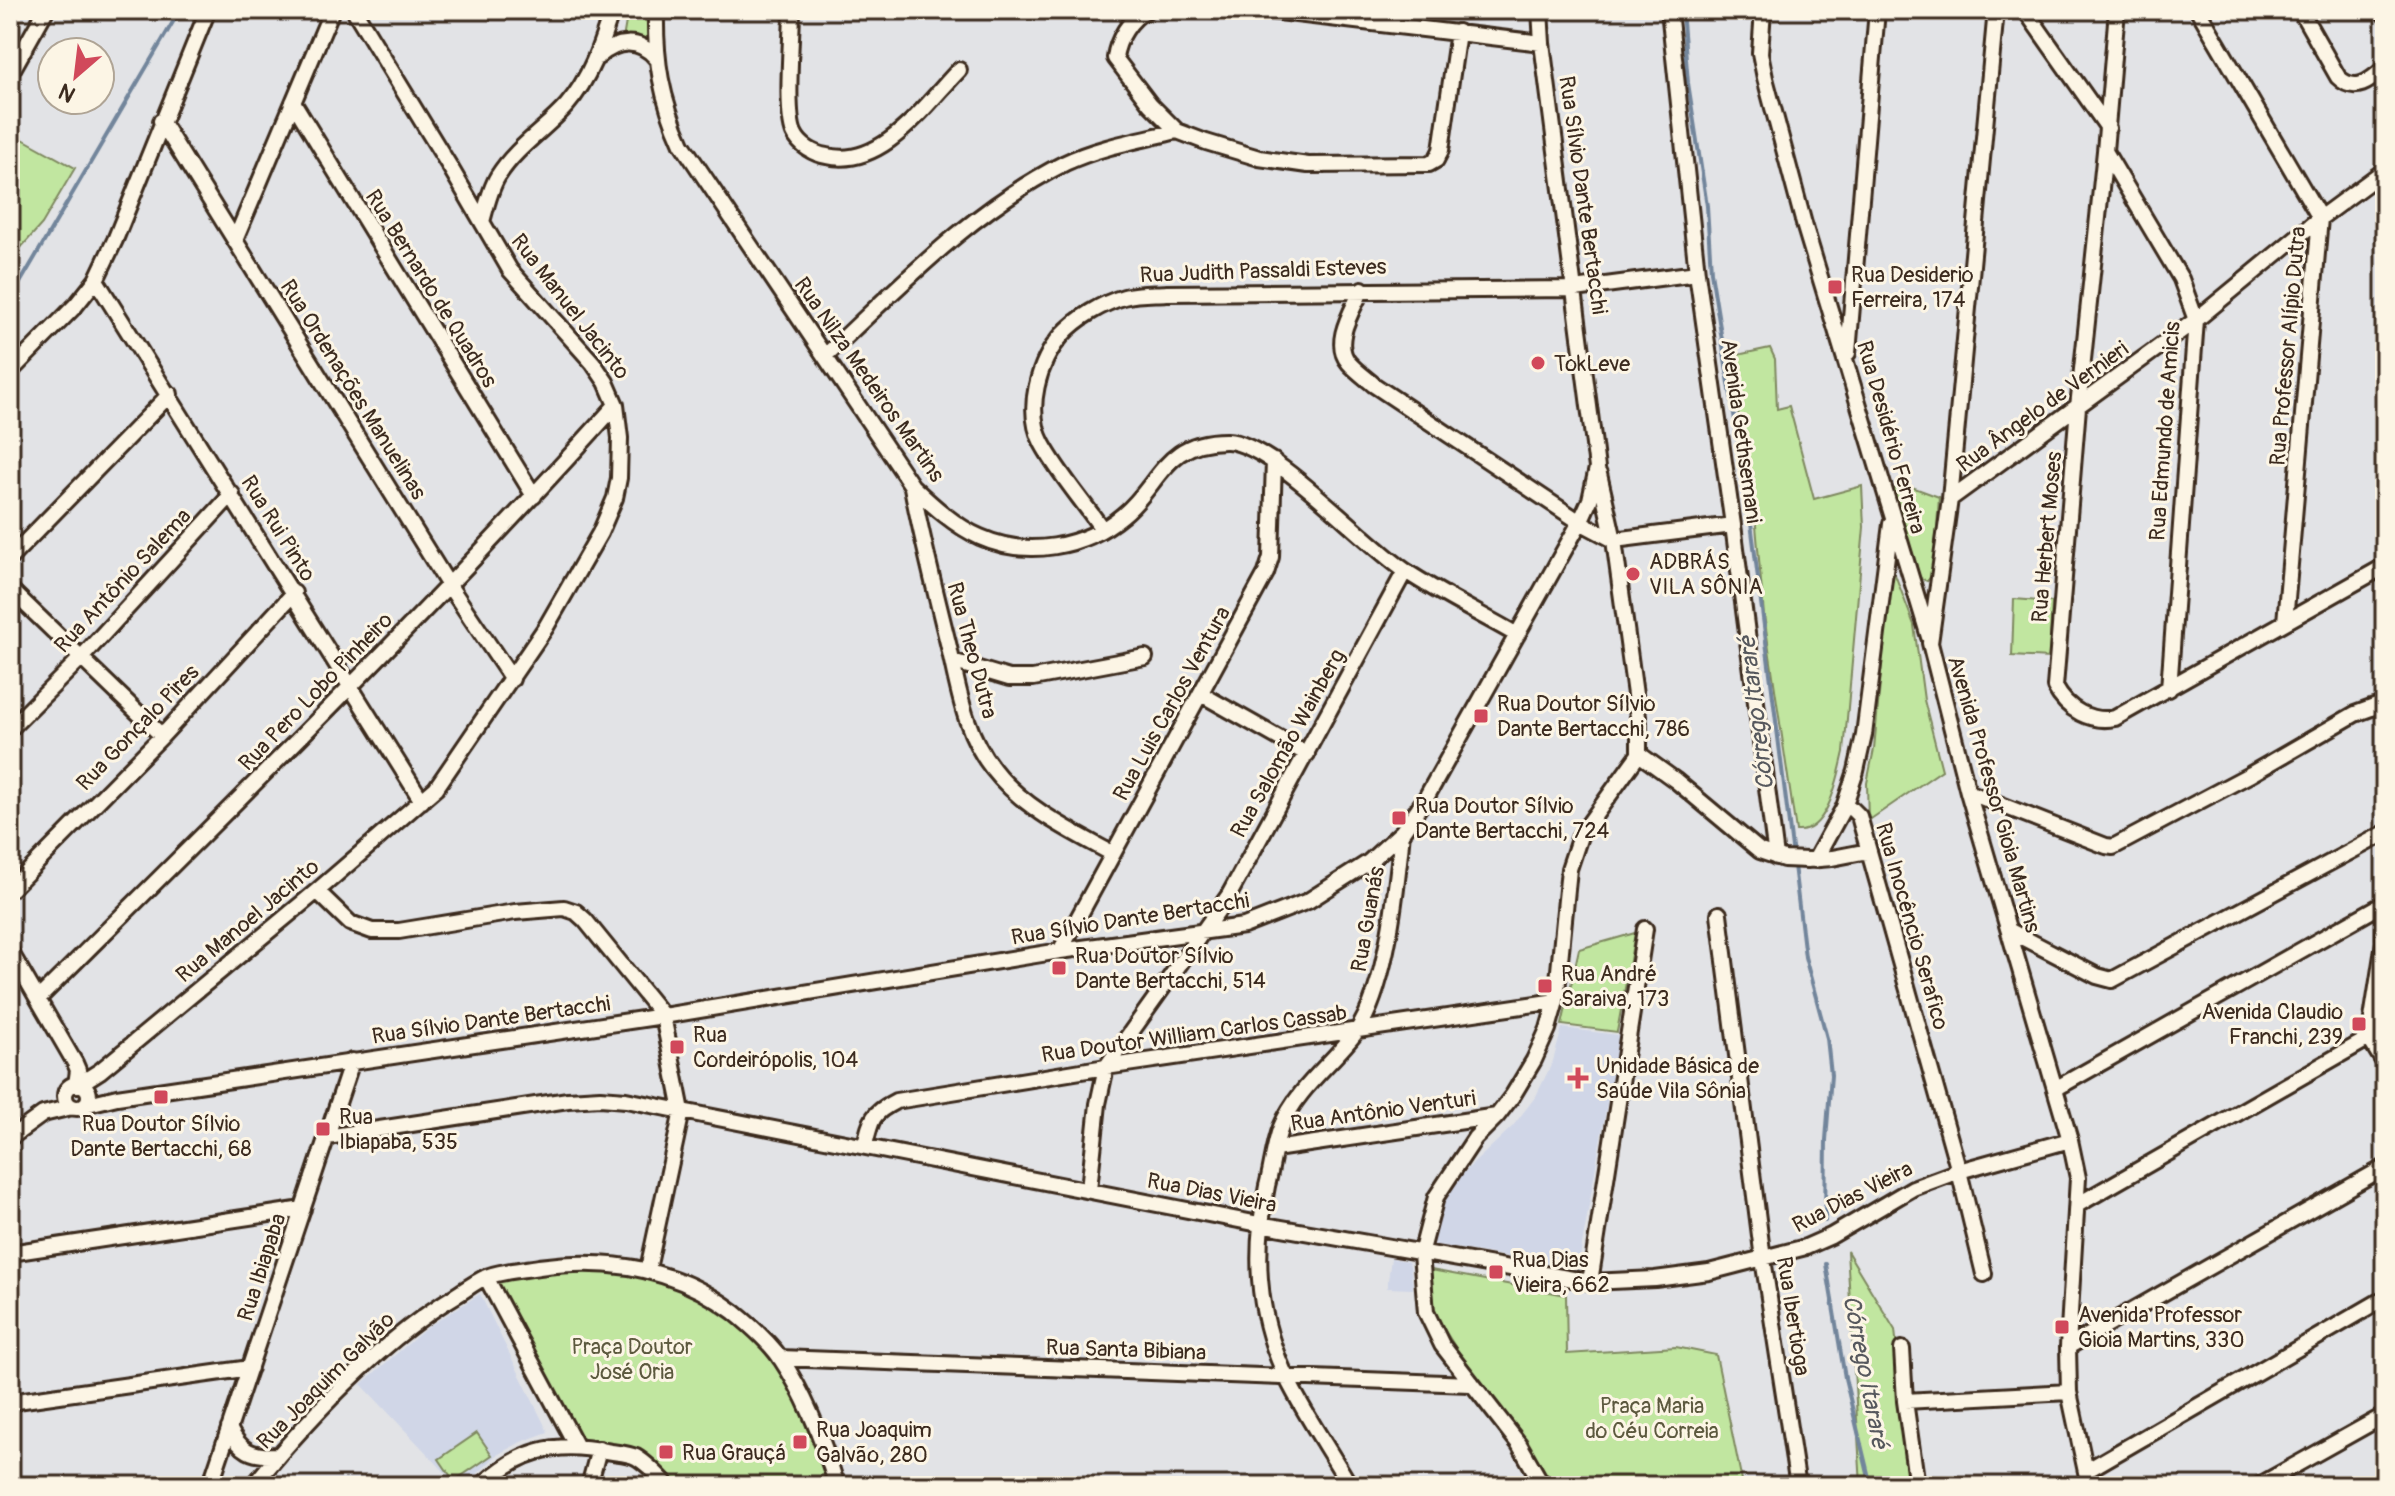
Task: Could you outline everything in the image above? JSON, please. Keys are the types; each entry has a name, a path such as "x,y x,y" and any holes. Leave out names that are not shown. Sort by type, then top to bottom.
{"street":[{"path":"10,74 46,10"},
{"path":"10,372 76,305 96,280 208,10"},
{"path":"236,238 332,10"},
{"name":"Rua Manuel Jacinto","path":"354,10 510,270 593,363 606,382 616,405 620,438 619,478 608,516 546,627 445,775 422,801"},
{"path":"482,222 498,176 521,148 567,105 597,58 612,10"},
{"name":"Rua Nilza Medeiros Martins","path":"656,10 656,58 663,96 682,144 912,486 934,508 980,537 1014,546 1038,548 1064,545 1102,529 1125,514 1171,459 1190,449 1228,441 1244,445 1274,461 1405,571 1517,635"},
{"path":"792,10 790,97 793,131 802,145 820,155 842,160 866,156 902,130 959,70"},
{"path":"1147,10 1128,27 1116,48 1115,58 1150,104 1177,131 1259,158 1308,165 1429,164 1436,160 1441,150 1458,32"},
{"path":"1262,10 1542,43"},
{"name":"Rua Sílvio Dante Bertacchi","path":"78,1106 117,1097 663,1016 1060,951 1244,926 1308,901 1369,862 1402,832 1427,796 1580,522 1590,500 1597,468 1540,10"},
{"name":"Avenida Gethsemani","path":"1669,10 1697,273 1780,858"},
{"name":"Rua Desidério Ferreira","path":"1763,10 1760,53 1765,78 1804,224 1930,643"},
{"path":"1847,362 1877,10"},
{"name":"Avenida Professor Gioia Martins","path":"1996,10 1950,499 1930,643 1968,792 2070,1140 2078,1178 2068,1347 2069,1392 2087,1479"},
{"path":"2025,10 2108,128"},
{"name":"Rua Herbert Moses","path":"2117,10 2108,128 2078,407 2055,687 2063,699 2079,712 2101,721 2115,718 2385,566"},
{"name":"Rua Professor Alípio Dutra","path":"2198,10 2320,218 2285,622"},
{"path":"2300,10 2338,77 2346,84 2355,86 2369,82 2385,68"},
{"path":"2382,10 2385,15"},
{"path":"597,58 612,46 629,42 650,51 656,58"},
{"name":"Rua Bernardo de Quadros","path":"293,102 534,496"},
{"name":"Rua Ordenações Manuelinas","path":"161,121 448,584 512,679"},
{"path":"826,355 938,252 1000,202 1067,162 1177,131"},
{"name":"Rua Edmundo de Amicis","path":"2105,151 2181,279 2196,320 2169,689"},
{"name":"Rua Ângelo de Vernieri","path":"1950,499 2196,320 2320,218 2385,170"},
{"name":"Rua Judith Passaldi Esteves","path":"1102,529 1041,442 1034,408 1040,373 1063,334 1098,308 1126,296 1167,293 1575,289 1697,273"},
{"name":"Rua Rui Pinto","path":"96,280 422,801"},
{"path":"1362,289 1342,339 1342,350 1348,361 1374,385 1580,522 1614,540 1733,525"},
{"path":"10,558 170,394"},
{"name":"Rua Pero Lobo Pinheiro","path":"38,999 353,687 616,405"},
{"name":"Rua Luis Carlos Ventura","path":"1060,951 1257,593 1271,547 1274,461"},
{"path":"1543,1486 1519,1444 1442,1345 1426,1312 1421,1254 1436,1197 1475,1138 1513,1095 1548,1029 1556,1001 1569,869 1580,836 1639,754 1639,724 1614,540 1597,468"},
{"name":"Rua Theo Dutra","path":"912,486 967,722 993,769 1013,790 1057,823 1113,854"},
{"name":"Rua Antônio Salema","path":"10,729 81,658 232,494"},
{"path":"1811,860 1844,807 1864,735 1892,519"},
{"path":"1887,558 1907,564"},
{"name":"Rua Salomão Wainberg","path":"1106,1067 1229,895 1405,571"},
{"path":"1913,582 1926,587 1939,583"},
{"path":"10,589 162,736"},
{"name":"Rua Gonçalo Pires","path":"10,890 162,736 294,593"},
{"path":"952,661 1009,678 1033,678 1145,657"},
{"path":"1201,694 1307,754"},
{"path":"1968,792 2113,847 2355,714 2385,703"},
{"path":"1639,754 1760,851 1780,858 1811,860 1869,853"},
{"name":"Rua Manoel Jacinto","path":"81,1086 422,801"},
{"name":"Rua Inocêncio Serafico","path":"1844,807 1852,809 1859,816 1959,1171 1984,1274"},
{"name":"Rua Guanás","path":"1350,1486 1287,1377 1264,1312 1257,1260 1259,1224 1281,1127 1298,1096 1357,1031 1379,982 1398,877 1402,832"},
{"path":"2010,931 2097,976 2112,980 2385,833"},
{"path":"1827,838 1832,858"},
{"path":"317,891 350,923 372,931 399,931 515,912 564,908 576,912 585,920 663,1016 682,1111 648,1269"},
{"path":"2055,1089 2385,903"},
{"name":"Rua Ibertioga","path":"1719,914 1763,1259 1798,1486"},
{"path":"2385,918 2385,938 2369,1038 2385,1064"},
{"path":"1590,1282 1645,929"},
{"path":"10,951 75,1063 88,1100 78,1106 43,1114 10,1138"},
{"name":"Rua Doutor William Carlos Cassab","path":"865,1145 871,1120 879,1110 896,1101 1556,1001"},
{"path":"2077,1205 2385,1029"},
{"name":"Rua Ibiapaba","path":"210,1486 352,1061"},
{"path":"1089,1189 1098,1104 1106,1067"},
{"path":"78,1106 67,1102 65,1095 68,1089 81,1086"},
{"name":"Rua Sílvio Dante Bertacchi","path":"81,1086 103,1096 117,1097"},
{"name":"Rua Dias Vieira","path":"327,1137 568,1100 626,1100 1259,1224 1590,1282 1709,1272 1806,1247 1831,1236 1913,1188 1959,1171 2070,1140"},
{"name":"Rua Antônio Venturi","path":"1275,1149 1497,1116"},
{"path":"2068,1347 2385,1167"},
{"path":"10,1253 303,1209"},
{"name":"Rua Joaquim Galvão","path":"253,1486 278,1455 380,1351 428,1312 486,1277 587,1262 648,1269 689,1284 718,1300 744,1320 780,1358 804,1402 837,1486"},
{"path":"486,1277 576,1445"},
{"path":"2087,1479 2385,1298"},
{"path":"1902,1349 1905,1401 1917,1486"},
{"name":"Rua Santa Bibiana","path":"780,1358 1470,1384"},
{"path":"10,1402 250,1368"},
{"path":"1905,1401 2069,1392"},
{"path":"2258,1486 2385,1415"},
{"path":"229,1428 237,1444 247,1452 262,1456 278,1455"},
{"path":"481,1486 496,1472 536,1451 576,1445 634,1456 668,1486"},
{"path":"589,1486 599,1449"}],"shaded area":[{"path":"1562,1028 1619,1035 1578,1268 1431,1244 1441,1209 1456,1180 1513,1126 1536,1096 1553,1061"},
{"path":"1391,1258 1407,1261 1410,1265 1413,1289 1387,1288"},
{"path":"480,1294 548,1432 497,1455 465,1486 458,1486 361,1384 429,1326"}],"green space":[{"path":"628,10 650,10 650,48 623,39"},
{"path":"10,132 75,168 42,224 10,260"},
{"path":"1770,348 1775,359 1777,409 1789,406 1814,499 1862,486 1864,527 1844,752 1835,789 1824,814 1807,829 1796,831 1764,615 1753,492 1728,357"},
{"path":"1909,486 1939,497 1934,573 1927,581 1916,576 1917,567 1892,489"},
{"path":"1891,564 1914,625 1924,700 1942,770 1868,821 1867,783 1874,749"},
{"path":"2014,599 2052,602 2049,658 2012,656"},
{"path":"1635,933 1617,1032 1562,1025 1579,949"},
{"path":"1847,1251 1895,1330 1912,1486 1861,1486"},
{"name":"Praça Doutor José Oria","path":"529,1269 647,1270 727,1308 778,1359 831,1486 671,1486 648,1462 576,1444 486,1279"},
{"name":"Praça Maria do Céu Correia","path":"1431,1270 1566,1295 1567,1354 1676,1347 1716,1355 1743,1486 1550,1486 1520,1434 1483,1391 1435,1315"},
{"path":"477,1433 492,1455 454,1481 439,1459"}],"waterway":[{"path":"10,300 180,10"},
{"name":"Córrego Itararé","path":"1682,10 1688,83 1707,206 1711,272 1749,507 1793,856"},
{"name":"Córrego Itararé","path":"1794,865 1805,957 1827,1038 1831,1075 1825,1221"},
{"name":"Córrego Itararé","path":"1826,1264 1845,1378 1871,1486"}],"place":[{"name":"Rua Desiderio Ferreira, 174","path":"1835,287"},
{"name":"TokLeve","path":"1538,363"},
{"name":"ADBRÁS VILA SÔNIA","path":"1633,574"},
{"name":"Rua Doutor Sílvio Dante Bertacchi, 786","path":"1481,716"},
{"name":"Rua Doutor Sílvio Dante Bertacchi, 724","path":"1399,818"},
{"name":"Rua Doutor Sílvio Dante Bertacchi, 514","path":"1059,968"},
{"name":"Rua André Saraiva, 173","path":"1545,986"},
{"name":"Avenida Claudio Franchi, 239","path":"2359,1024"},
{"name":"Rua Cordeirópolis, 104","path":"677,1047"},
{"name":"Unidade Básica de Saúde Vila Sônia","path":"1578,1078"},
{"name":"Rua Doutor Sílvio Dante Bertacchi, 68","path":"161,1097"},
{"name":"Rua Ibiapaba, 535","path":"323,1129"},
{"name":"Rua Dias Vieira, 662","path":"1496,1272"},
{"name":"Avenida Professor Gioia Martins, 330","path":"2062,1327"},
{"name":"Rua Joaquim Galvão, 280","path":"800,1442"},
{"name":"Rua Grauçá","path":"666,1452"}]}
